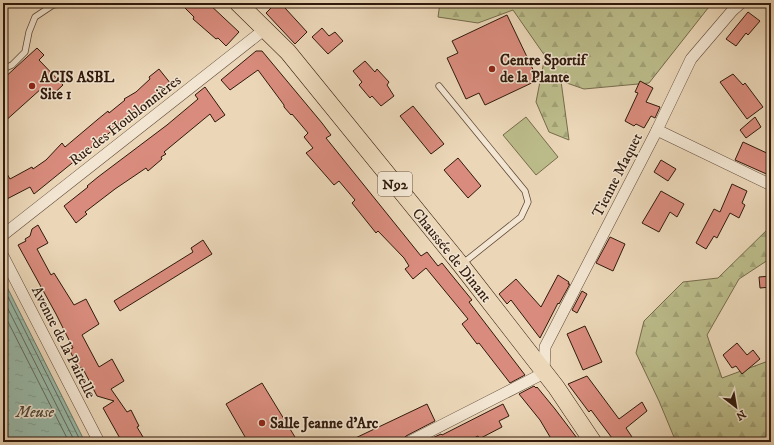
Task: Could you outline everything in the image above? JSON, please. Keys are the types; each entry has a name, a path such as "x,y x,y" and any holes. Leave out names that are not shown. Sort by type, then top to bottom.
{"main road":[{"name":"Chaussée de Dinant","path":"238,3 288,52 461,265 556,387 594,442"}],"street":[{"name":"Tienne Maquet","path":"544,373 545,347 657,130 691,59 732,11 741,3"},
{"name":"Rue des Houblonnières","path":"3,236 265,29"},
{"path":"657,130 771,186"},
{"name":"Avenue de la Pairelle","path":"3,256 99,442"},
{"path":"409,442 544,373"}],"lane":[{"path":"3,69 12,65 25,52 29,32 35,18 53,5 68,3"},
{"path":"439,86 525,191 528,202 521,217 461,265"}],"green space":[{"path":"440,3 712,3 649,83 584,89 561,81 569,140 549,132 536,102 545,56 513,10 478,23 438,17"},
{"path":"526,117 558,157 536,175 503,135"},
{"path":"771,226 771,258 739,279 707,335 722,378 771,360 771,442 676,442 659,401 636,353 644,321 683,282 718,278"}],"water":[{"name":"Meuse","path":"3,279 85,442 3,442"}],"building":[{"path":"180,3 208,3 239,32 226,46 193,19 194,17"},
{"path":"276,3 291,3 285,8 307,32 295,44 266,13"},
{"path":"748,12 760,21 748,35 746,33 736,46 726,39"},
{"name":"Centre Sportif de la Plante","path":"507,15 538,80 485,105 479,93 466,99 447,58 458,53 452,41"},
{"path":"322,28 329,36 335,32 343,41 328,54 312,37"},
{"name":"ACIS ASBL Site 1","path":"37,48 44,55 39,60 63,85 50,97 42,88 3,123 3,79"},
{"path":"256,51 262,51 322,123 331,135 326,138 421,256 427,252 438,266 442,263 472,300 469,302 525,375 510,383 462,324 468,319 426,268 413,279 405,269 409,266 404,258 378,231 376,233 352,203 355,200 339,181 334,185 306,153 313,148 304,137 308,133 284,107 258,70 230,90 221,80"},
{"path":"365,61 375,72 377,69 389,82 387,85 394,96 381,106 372,96 370,98 359,85 362,82 353,71"},
{"path":"159,69 171,84 118,124 119,125 34,194 30,187 3,201 3,167 10,179 32,167 33,169 46,160 62,143 65,147 108,111 109,113 125,100 124,99 136,92 150,79 149,77"},
{"path":"733,74 743,85 745,83 763,107 747,119 720,82"},
{"path":"640,81 653,88 646,102 660,107 655,118 651,116 644,128 636,124 634,126 625,121 638,93 635,92"},
{"path":"205,87 225,115 215,122 210,114 164,152 166,154 161,157 162,159 148,171 146,168 115,189 85,212 87,214 76,223 64,206 98,177 167,125 198,99 195,95"},
{"path":"413,106 444,144 431,154 400,116"},
{"path":"755,117 761,127 746,138 740,130"},
{"path":"743,142 771,155 771,176 735,160"},
{"path":"458,158 481,186 468,198 444,170"},
{"path":"661,160 676,169 668,181 654,172"},
{"path":"732,184 747,191 742,203 745,205 739,218 730,213 717,238 714,236 706,249 696,243 714,209 720,212"},
{"path":"661,191 684,204 677,217 670,212 659,232 642,223"},
{"path":"38,225 48,243 37,249 51,275 54,273 74,305 86,299 99,324 82,335 99,367 112,359 124,381 111,389 127,412 131,410 139,426 137,427 146,442 122,442 103,408 114,401 97,396 82,367 79,369 69,349 73,348 18,245 26,241 25,239 30,236 32,229"},
{"path":"610,237 625,244 613,271 596,263"},
{"path":"203,240 212,254 120,311 114,301 193,252 191,248"},
{"path":"558,275 570,284 559,304 558,303 540,338 511,300 507,304 499,294 516,279 541,307"},
{"path":"771,276 771,287 760,288 759,277"},
{"path":"582,291 587,294 577,313 572,310"},
{"path":"585,326 602,362 583,370 567,334"},
{"path":"737,343 747,355 753,350 760,359 742,374 736,366 732,368 723,355"},
{"path":"587,376 619,419 642,402 647,411 626,428 632,437 626,442 615,442 591,410 589,412 568,384"},
{"name":"Salle Jeanne d'Arc","path":"262,383 298,442 248,442 226,404"},
{"path":"534,386 536,388 537,387 580,442 553,442 540,420 519,394"},
{"path":"427,404 435,421 406,436 402,442 347,442"},
{"path":"503,404 509,416 499,421 502,427 479,439 478,436 466,442 424,442 441,434 442,435"}],"place":[{"name":"Centre Sportif de la Plante","path":"492,69"},
{"name":"ACIS ASBL Site 1","path":"32,86"},
{"name":"Salle Jeanne d'Arc","path":"262,423"}]}
